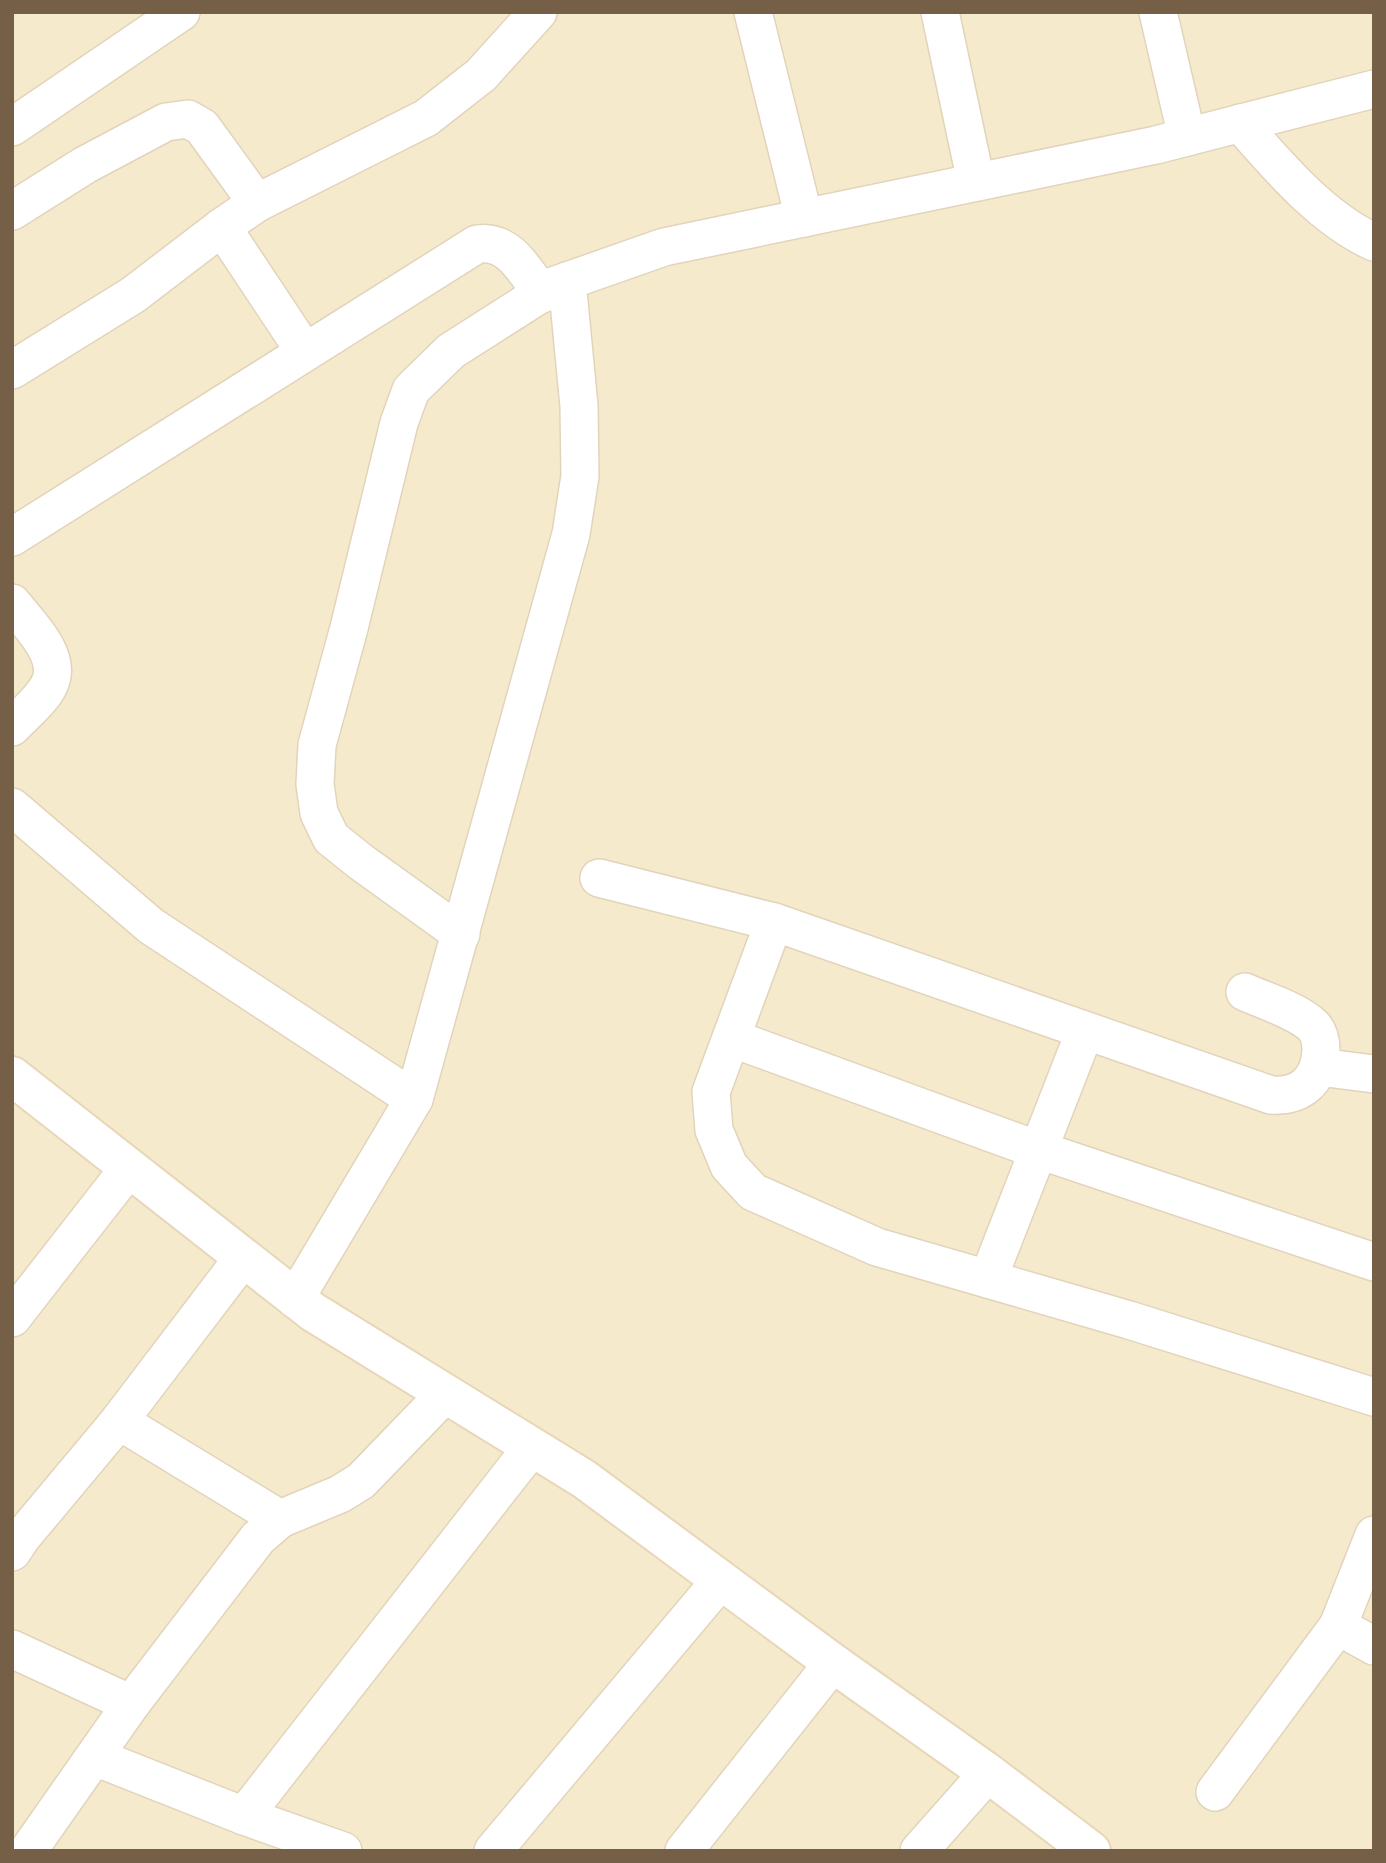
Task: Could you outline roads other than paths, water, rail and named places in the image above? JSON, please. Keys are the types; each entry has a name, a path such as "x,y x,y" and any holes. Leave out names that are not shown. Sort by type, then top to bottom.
{"street":[{"path":"12,127 181,12"},
{"path":"12,370 133,295 257,203 426,118 481,75 538,12"},
{"path":"753,12 804,218"},
{"path":"940,12 976,182"},
{"path":"1158,12 1186,137"},
{"path":"461,934 331,838 319,813 315,784 317,745 349,628 399,423 411,390 451,351 554,287 664,247 1186,137 1374,89"},
{"path":"12,211 85,165 166,122 188,120 202,127 257,203"},
{"path":"1240,123 1292,182 1356,234 1374,242"},
{"path":"222,227 304,352"},
{"path":"12,537 477,244 489,242 501,246 554,287 579,406 580,476 571,534 414,1099 295,1299"},
{"path":"12,603 44,642 53,665 51,680 41,696 12,727"},
{"path":"12,807 151,926 414,1099"},
{"path":"598,878 774,922 1271,1095 1285,1096 1298,1092 1312,1081 1319,1067 1321,1041 1316,1029 1305,1019 1245,992"},
{"path":"774,922 711,1092 714,1130 729,1166 753,1192 877,1247 1129,1320 1374,1397"},
{"path":"988,1279 1085,1031"},
{"path":"732,1038 1037,1149 1374,1262"},
{"path":"1319,1067 1374,1074"},
{"path":"18,1091 129,1168 313,1312 584,1479 1091,1851"},
{"path":"12,1318 129,1168"},
{"path":"12,1552 119,1420 243,1258"},
{"path":"28,1851 131,1704 258,1538 280,1519 340,1494 361,1481 445,1394"},
{"path":"119,1420 280,1519"},
{"path":"244,1816 532,1447"},
{"path":"1215,1792 1338,1626 1369,1547"},
{"path":"493,1851 720,1580"},
{"path":"1338,1626 1374,1646"},
{"path":"12,1648 131,1704"},
{"path":"684,1851 833,1663"},
{"path":"95,1757 244,1816 343,1851"},
{"path":"919,1851 988,1773"}]}
